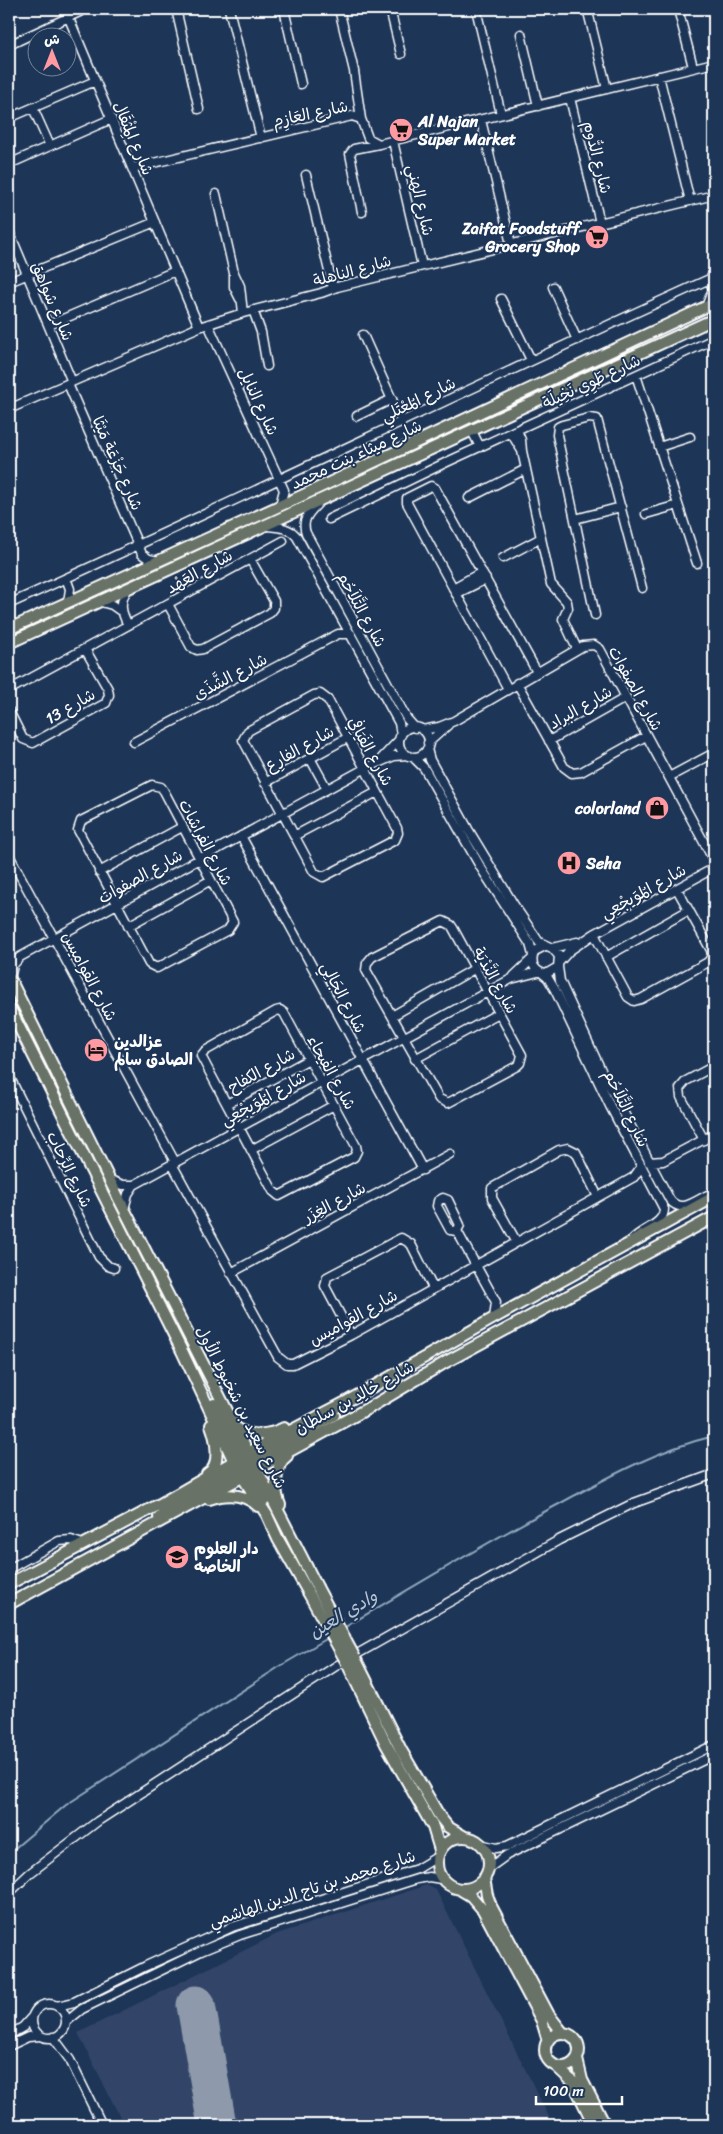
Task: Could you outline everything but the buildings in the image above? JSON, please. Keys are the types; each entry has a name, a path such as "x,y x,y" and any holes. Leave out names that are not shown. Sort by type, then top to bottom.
{"main road":[{"name":"شارع ميثاء بنت محمد","path":"9,629 299,497 710,305"},
{"name":"شارع ميثاء بنت محمد","path":"9,643 318,503 714,319"},
{"name":"شارع سعيد بن شخبوط الأول","path":"9,978 235,1428 245,1465 278,1539 312,1589 440,1817 448,1827 465,1837"},
{"name":"شارع سعيد بن شخبوط الأول","path":"9,1008 187,1362 276,1523 290,1536 299,1552 312,1589"},
{"name":"شارع خالِد بن سلطان","path":"9,1604 194,1504 245,1465 344,1403 714,1197"},
{"name":"شارع خالِد بن سلطان","path":"9,1584 160,1504 245,1465 302,1443 374,1405 446,1362 714,1217"},
{"path":"571,1296 565,1294 564,1289 566,1286 606,1263 616,1251"},
{"path":"154,1524 171,1506 245,1465 202,1379 182,1351"},
{"path":"160,1504 174,1492 211,1472 214,1466 216,1446 214,1433 194,1389 187,1362"},
{"path":"235,1428 250,1434 270,1434 323,1408 344,1403"},
{"path":"299,1552 294,1533 278,1500 278,1468 281,1460 302,1443"},
{"path":"194,1504 223,1496 246,1497 267,1515"},
{"name":"شارع سعيد بن شخبوط الأول","path":"351,1660 386,1744 433,1827 439,1854"},
{"path":"548,2041 542,2021 483,1910 472,1896 452,1887 441,1879 437,1870 439,1854 450,1840 465,1837 480,1844 486,1852 489,1900 550,2015 563,2033"},
{"path":"461,1890 476,1886 486,1873"},
{"path":"557,2067 570,2066 577,2059 580,2050 571,2035 563,2033 554,2035 546,2046 546,2056 552,2064 573,2082 594,2125"},
{"path":"577,2059 582,2080 605,2125"}],"street":[{"path":"9,45 86,9"},
{"path":"176,9 199,109"},
{"path":"229,9 261,138"},
{"path":"284,9 301,84"},
{"path":"339,9 354,71 361,119"},
{"path":"390,9 401,54"},
{"path":"476,9 501,114"},
{"path":"678,9 693,67"},
{"path":"588,12 607,89"},
{"name":"شارع المِثْقَال","path":"68,16 200,327"},
{"path":"521,34 538,106"},
{"path":"362,212 350,154 354,150 714,63"},
{"path":"659,76 690,201"},
{"path":"9,118 95,81"},
{"name":"شارع الدُّوم","path":"570,98 600,223"},
{"path":"33,108 50,146"},
{"name":"شارع العَازِم","path":"132,168 352,116 361,119 368,138 379,144"},
{"path":"9,164 111,119"},
{"path":"481,120 511,244"},
{"name":"شارع الهني","path":"393,141 422,266"},
{"path":"306,175 333,288"},
{"path":"216,194 234,273 234,288 241,301 243,313"},
{"name":"شارع الناهلة","path":"9,409 200,327 243,313 321,293 333,288 714,195"},
{"path":"9,282 155,222"},
{"name":"شارع شواهق","path":"9,232 49,324 70,383"},
{"path":"49,324 175,271"},
{"name":"شارع المُعْتَلي","path":"9,604 66,578 141,550 280,480 531,360 712,278 714,289 710,305"},
{"path":"553,287 577,340"},
{"path":"501,299 531,360"},
{"path":"253,310 267,366"},
{"name":"شارع النايل","path":"208,324 284,490"},
{"path":"363,335 402,422"},
{"name":"شارع طَوِي نَخِيلَة","path":"329,520 414,478 714,339"},
{"path":"636,375 697,563"},
{"name":"شارع جَزْعَة مَيْثَا","path":"70,383 141,550"},
{"path":"357,416 392,399"},
{"path":"570,406 576,421"},
{"path":"595,615 556,431 562,425 593,417 597,419 642,588"},
{"path":"472,431 480,447"},
{"path":"418,729 426,733 432,764 490,866 537,940 559,956 559,964 551,973 540,972 532,964 530,944 481,868 424,768 400,746 400,737 407,729 439,727 454,721 537,672 578,644 564,618 568,608 567,602 564,596 552,586 522,451 514,431"},
{"path":"659,447 690,437"},
{"path":"469,498 526,469"},
{"path":"414,478 420,490"},
{"path":"508,688 406,503 408,496 431,486 435,488 537,672"},
{"path":"280,505 284,490 289,494 299,497"},
{"name":"شارع التَّلاَحُم","path":"318,503 306,517 304,528 306,533 406,719 418,729"},
{"path":"646,514 678,505"},
{"path":"575,519 621,508"},
{"name":"شارع التَّلاَحُم","path":"267,526 283,527 294,533 399,723 400,737"},
{"path":"503,558 541,538"},
{"name":"شارع العَهْد","path":"11,689 284,540"},
{"path":"141,550 149,559 158,561"},
{"path":"138,570 142,562 141,550"},
{"path":"168,604 191,647 197,650 203,649 270,613 274,608 274,601 250,559"},
{"path":"455,591 484,576"},
{"path":"66,578 70,589 68,602"},
{"path":"70,589 83,595"},
{"path":"127,590 122,600 122,612 128,625"},
{"path":"101,602 112,605 122,612"},
{"name":"شارع الشَّذَى","path":"338,634 345,623"},
{"name":"شارع الشَّذَى","path":"134,742 338,634 351,634"},
{"name":"شارع الصفوات","path":"578,644 591,644 600,649 714,861"},
{"name":"شارع 13","path":"9,711 23,739 33,743 106,703 109,695 108,689 85,649"},
{"path":"517,683 564,767 572,773 576,773 646,736"},
{"name":"شارع الفَيَافِي","path":"320,694 326,698 347,738 397,828 396,838 323,878 314,872 244,743 243,736 248,731 314,695 320,694"},
{"name":"شارع البراد","path":"549,741 625,698"},
{"path":"410,756 420,755 454,721"},
{"name":"شارع الصفوات","path":"378,762 390,751 400,737"},
{"name":"شارع الفارِع","path":"265,783 347,738"},
{"name":"شارع الصفوات","path":"20,957 364,769 398,755 410,756"},
{"path":"669,777 714,755"},
{"path":"310,758 327,789"},
{"name":"شارع الفراشات","path":"152,785 161,787 164,791 182,827 233,922 231,929 157,968 148,964 79,834 78,827 81,821 152,785"},
{"path":"294,836 377,792"},
{"path":"99,872 182,827"},
{"name":"شارع الجَالِي","path":"241,836 422,1170"},
{"name":"شارع القواميس","path":"9,855 231,1273 282,1362 293,1364 351,1334 634,1177 641,1167"},
{"name":"شارع المُوَيجْعِي","path":"559,964 569,950 586,938 714,868"},
{"path":"128,926 211,880"},
{"path":"594,934 628,997 634,1001 641,999 708,962 712,956 711,950 677,889"},
{"path":"606,957 689,910"},
{"name":"شارع النَّدْيَة","path":"443,921 451,924 487,992 520,1051 522,1059 517,1066 468,1093 448,1103 441,1102 366,970 367,963 372,957 443,921"},
{"name":"شارع المُوَيجْعِي","path":"548,947 586,938"},
{"path":"532,957 538,949 548,947"},
{"path":"9,956 20,957"},
{"path":"9,978 13,965 20,957"},
{"name":"شارع المُوَيجْعِي","path":"511,979 532,957"},
{"name":"شارع التَّلاَحُم","path":"559,964 560,981 601,1070 670,1200 677,1206 685,1207 714,1193"},
{"path":"392,1016 474,969"},
{"name":"شارع التَّلاَحُم","path":"540,972 550,981 555,990 641,1167 662,1205 663,1216 660,1220 640,1232 629,1245"},
{"name":"شارع المُوَيجْعِي","path":"134,1185 511,979 540,972"},
{"name":"شارع الفيحاء","path":"280,1010 321,1082 357,1151 354,1157 280,1196 273,1191 202,1059 202,1054 280,1010"},
{"path":"416,1059 499,1014"},
{"name":"شارع الكفاح","path":"226,1104 309,1060"},
{"path":"704,1140 680,1092 682,1084 714,1066"},
{"name":"شارع الرِّحاب","path":"9,1076 99,1257 108,1266 114,1268"},
{"path":"251,1150 334,1105"},
{"path":"656,1174 658,1167 664,1161 714,1134"},
{"path":"516,1241 492,1198 492,1188 559,1150 568,1148 576,1152 598,1197"},
{"name":"شارع الغِزَر","path":"231,1273 450,1154"},
{"path":"649,1162 664,1161"},
{"path":"634,1177 647,1178"},
{"path":"110,1180 123,1185 134,1185"},
{"path":"124,1209 128,1194 134,1185"},
{"path":"457,1231 496,1302 511,1309"},
{"path":"351,1334 325,1286 328,1277 401,1238 411,1244 433,1288"},
{"path":"494,1318 496,1302"},
{"path":"9,1892 30,1873 98,1821 336,1666 560,1540 634,1503 714,1474"},
{"path":"9,1569 63,1540 71,1540 82,1544"},
{"path":"480,1844 496,1848 507,1846 714,1745"},
{"path":"486,1873 507,1855 714,1755"},
{"name":"شارع محمد بن تاج الدين الهاشمي","path":"57,2006 74,2002 210,1936 282,1910 418,1869 439,1854"},
{"name":"شارع محمد بن تاج الدين الهاشمي","path":"66,2022 82,2009 201,1951 240,1935 417,1879 429,1877 441,1879"},
{"path":"9,2035 23,2027 32,2017 35,2010 42,2005 57,2006 63,2011 66,2022 63,2030 53,2037 28,2037 9,2046"},
{"path":"32,2017 34,2030 40,2036"},
{"path":"53,2037 70,2060 102,2125"}],"shaded area":[{"path":"427,1885 436,1890 553,2125 124,2125 78,2033 277,1934"}],"waterway":[{"name":"وادي العين","path":"342,1629 477,1549 596,1484 673,1448 714,1436"},
{"name":"وادي العين","path":"9,1853 66,1805 282,1665 328,1638"}],"runway":[{"path":"196,2005 217,2125"}],"place":[{"name":"Al Najan Super Market","path":"401,130"},
{"name":"Zaifat Foodstuff Grocery Shop","path":"597,237"},
{"name":"colorland","path":"657,808"},
{"name":"Seha","path":"569,863"},
{"name":"عزالدين الصادق سالم","path":"96,1050"},
{"name":"دار العلوم الخاصه","path":"177,1557"}]}
